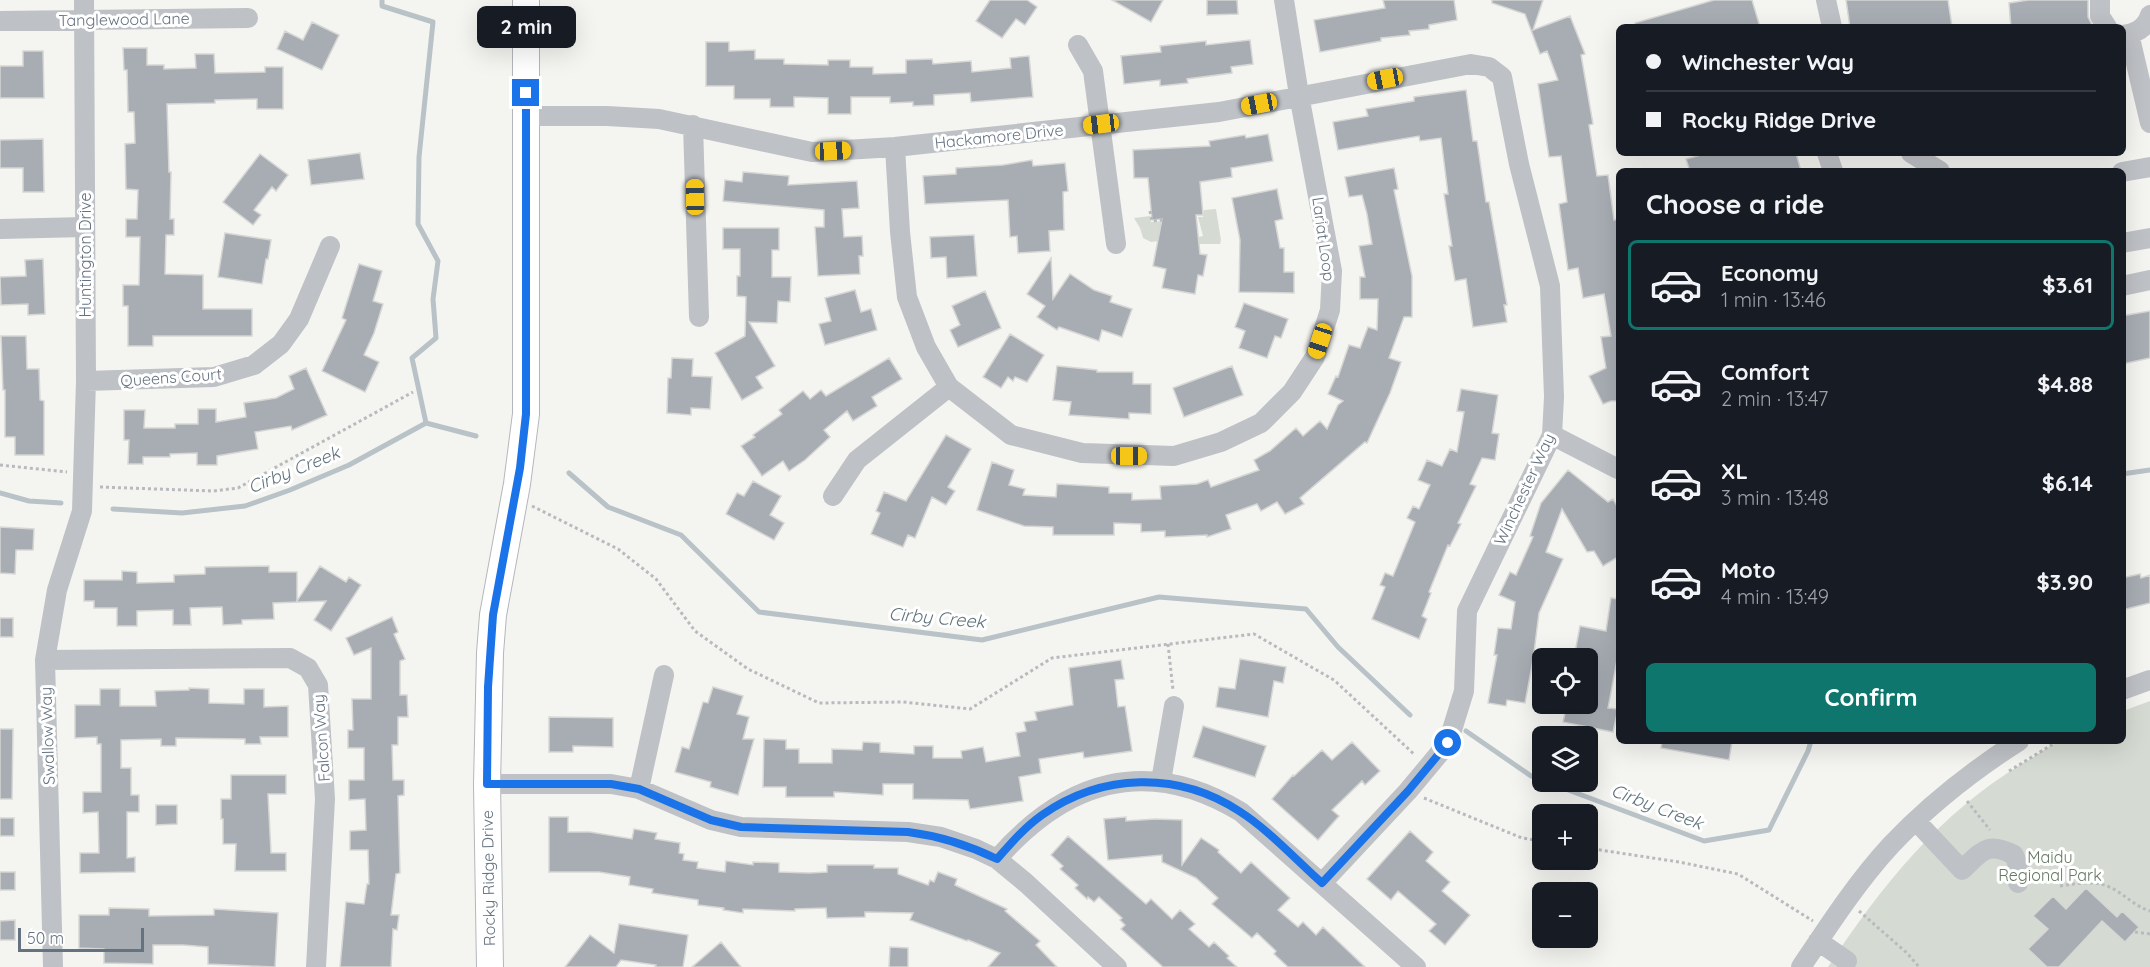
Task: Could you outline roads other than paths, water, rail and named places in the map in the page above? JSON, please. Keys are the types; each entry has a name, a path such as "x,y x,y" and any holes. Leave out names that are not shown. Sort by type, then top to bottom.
{"main road":[{"name":"Rocky Ridge Drive","path":"490,967 488,687 493,615 515,497 526,414 526,0"}],"street":[{"name":"Huntington Drive","path":"82,511 86,381 84,0"},
{"name":"Lariat Loop","path":"895,147 907,297 926,347 949,387 1011,435 1082,453 1174,456 1221,442 1261,423 1292,392 1315,357 1330,310 1332,271 1284,0"},
{"path":"1826,0 1831,24"},
{"path":"2100,0 2100,16 2104,24"},
{"path":"2150,16 2141,29 2126,34 2148,102 2150,123"},
{"name":"Tanglewood Lane","path":"0,21 248,18"},
{"path":"1078,45 1093,71 1116,244"},
{"name":"Hackamore Drive","path":"526,116 607,116 659,120 693,125 812,152 895,147 1219,112 1471,63"},
{"name":"Winchester Way","path":"1322,883 1408,791 1448,743 1464,691 1467,611 1552,435 1554,397 1550,286 1519,164 1502,77 1489,68 1471,63"},
{"path":"693,125 699,317"},
{"path":"1920,156 1940,164"},
{"path":"2126,171 2150,167"},
{"path":"0,229 85,227"},
{"path":"2126,242 2150,238"},
{"name":"Queens Court","path":"86,381 214,377 254,365 282,344 299,319 330,246"},
{"path":"2126,285 2150,280"},
{"path":"833,496 857,460 949,387"},
{"path":"1552,435 1616,468"},
{"name":"Swallow Way","path":"53,967 45,660 57,590 82,511"},
{"name":"Falcon Way","path":"45,660 290,658 308,668 318,685 325,800 315,967"},
{"path":"639,789 664,675"},
{"path":"2126,689 2150,680"},
{"path":"1161,782 1174,706"},
{"path":"1801,967 1822,935 1853,907 1885,853 1916,821 1975,771 2015,744"},
{"path":"997,859 1029,826 1071,798 1099,787 1161,782 1208,794 1241,812 1416,967"},
{"path":"487,784 595,783 639,789 725,824 755,828 908,832 966,845 997,859 1117,967"},
{"path":"1916,821 1962,870 1983,850 1999,848 2014,855 2019,868 2018,883"},
{"path":"1822,935 1847,961"}],"waterway":[{"path":"382,0 382,6 433,22 419,157 418,224 438,261 433,299 436,338 412,358 426,423"},
{"name":"Cirby Creek","path":"113,509 182,513 245,506 349,465 426,423 476,436"},
{"name":"Cirby Creek","path":"2126,473 2150,470"},
{"name":"Cirby Creek","path":"569,473 608,507 681,535 759,612 982,640 1159,597 1306,609 1338,647 1410,715"},
{"name":"Cirby Creek","path":"0,493 29,501 61,503"},
{"name":"Cirby Creek","path":"1466,731 1532,776"},
{"name":"Cirby Creek","path":"1574,792 1704,841 1769,830 1810,744"}],"park label":[{"name":"Maidu Regional Park","path":"2050,866"}]}
